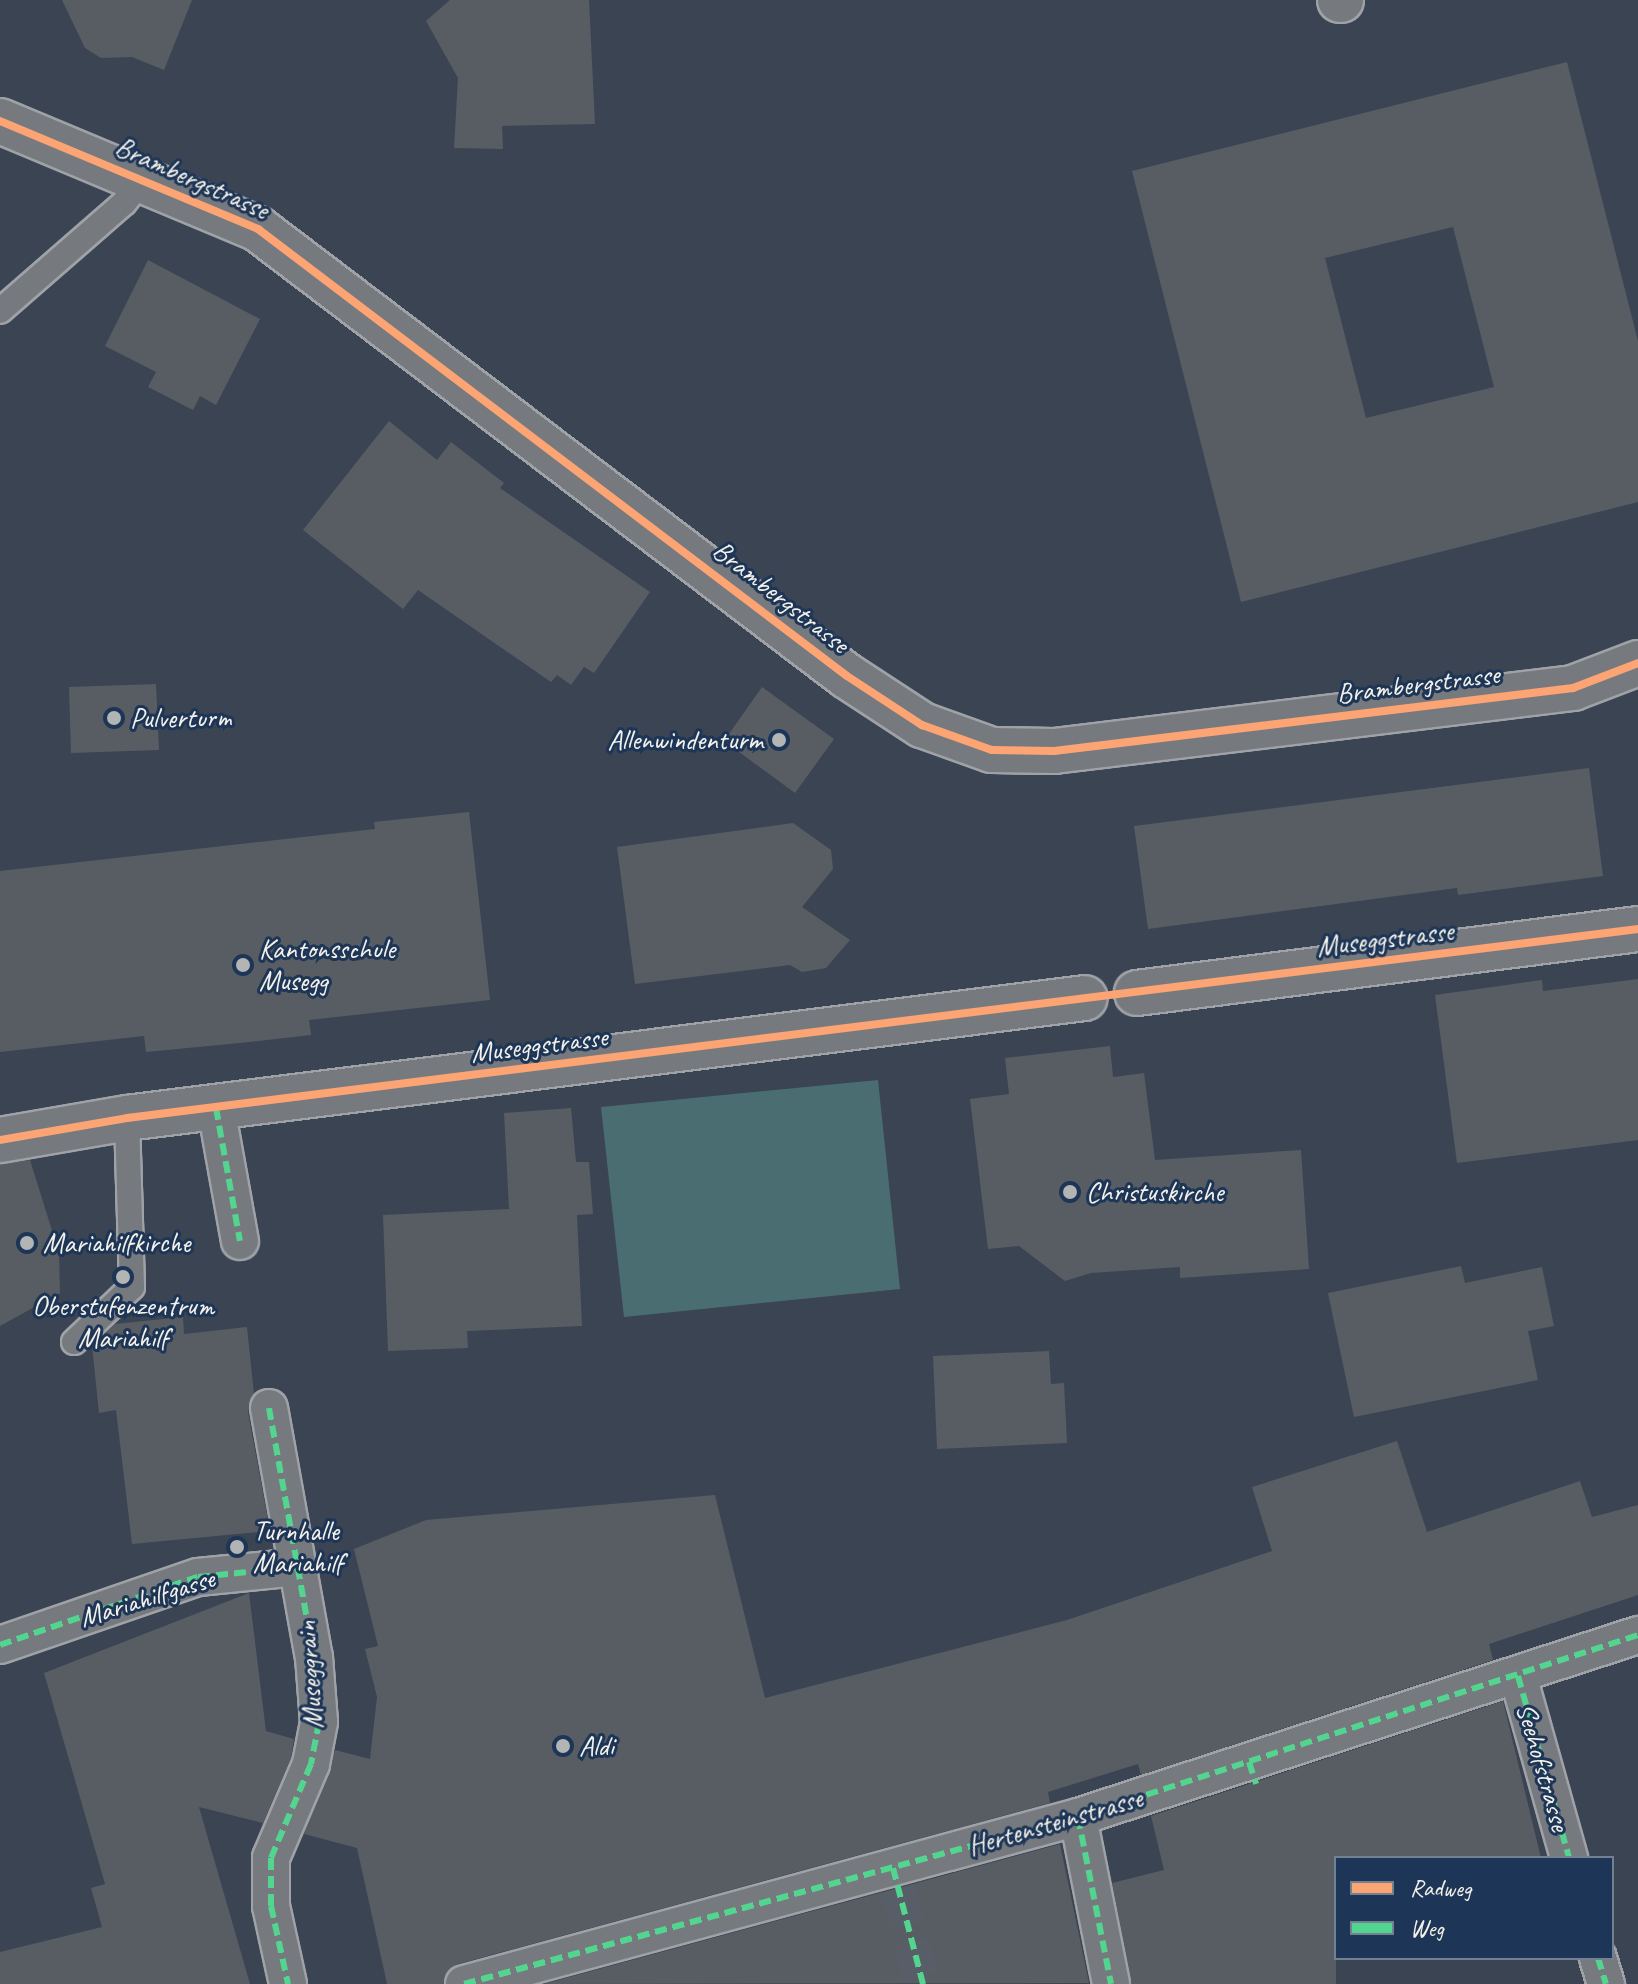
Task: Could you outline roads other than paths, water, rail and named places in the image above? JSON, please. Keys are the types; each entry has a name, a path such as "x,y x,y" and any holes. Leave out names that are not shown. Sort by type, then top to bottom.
{"street":[{"name":"Brambergstrasse","path":"0,121 144,177 258,229 847,676 922,725 992,750 1054,751 1573,688 1638,663"},
{"name":"Museggstrasse","path":"1137,993 1638,929"},
{"name":"Museggstrasse","path":"0,1140 127,1118 1085,998"},
{"path":"216,1108 240,1241"},
{"name":"Museggrain","path":"269,1408 314,1657 319,1722 311,1764 271,1858 271,1906 288,1984"},
{"name":"Mariahilfgasse","path":"0,1645 198,1577 298,1567"},
{"name":"Hertensteinstrasse","path":"464,1984 895,1879 1078,1817 1252,1773 1638,1635"},
{"name":"Seehofstrasse","path":"1518,1676 1568,1856"},
{"path":"1078,1817 1111,1984"},
{"path":"1599,1960 1606,1984"}],"lane":[{"path":"0,311 124,203 144,177"},
{"path":"74,1342 132,1287 127,1118"}],"tunnel":[{"path":"898,1890 923,1984"}],"place":[{"name":"Pulverturm","path":"114,718"},
{"name":"Allenwindenturm","path":"779,740"},
{"name":"Kantonsschule Musegg","path":"243,965"},
{"name":"Christuskirche","path":"1070,1192"},
{"name":"Mariahilfkirche","path":"27,1243"},
{"name":"Oberstufenzentrum Mariahilf","path":"123,1277"},
{"name":"Turnhalle Mariahilf","path":"237,1547"},
{"name":"Aldi","path":"563,1746"}]}
